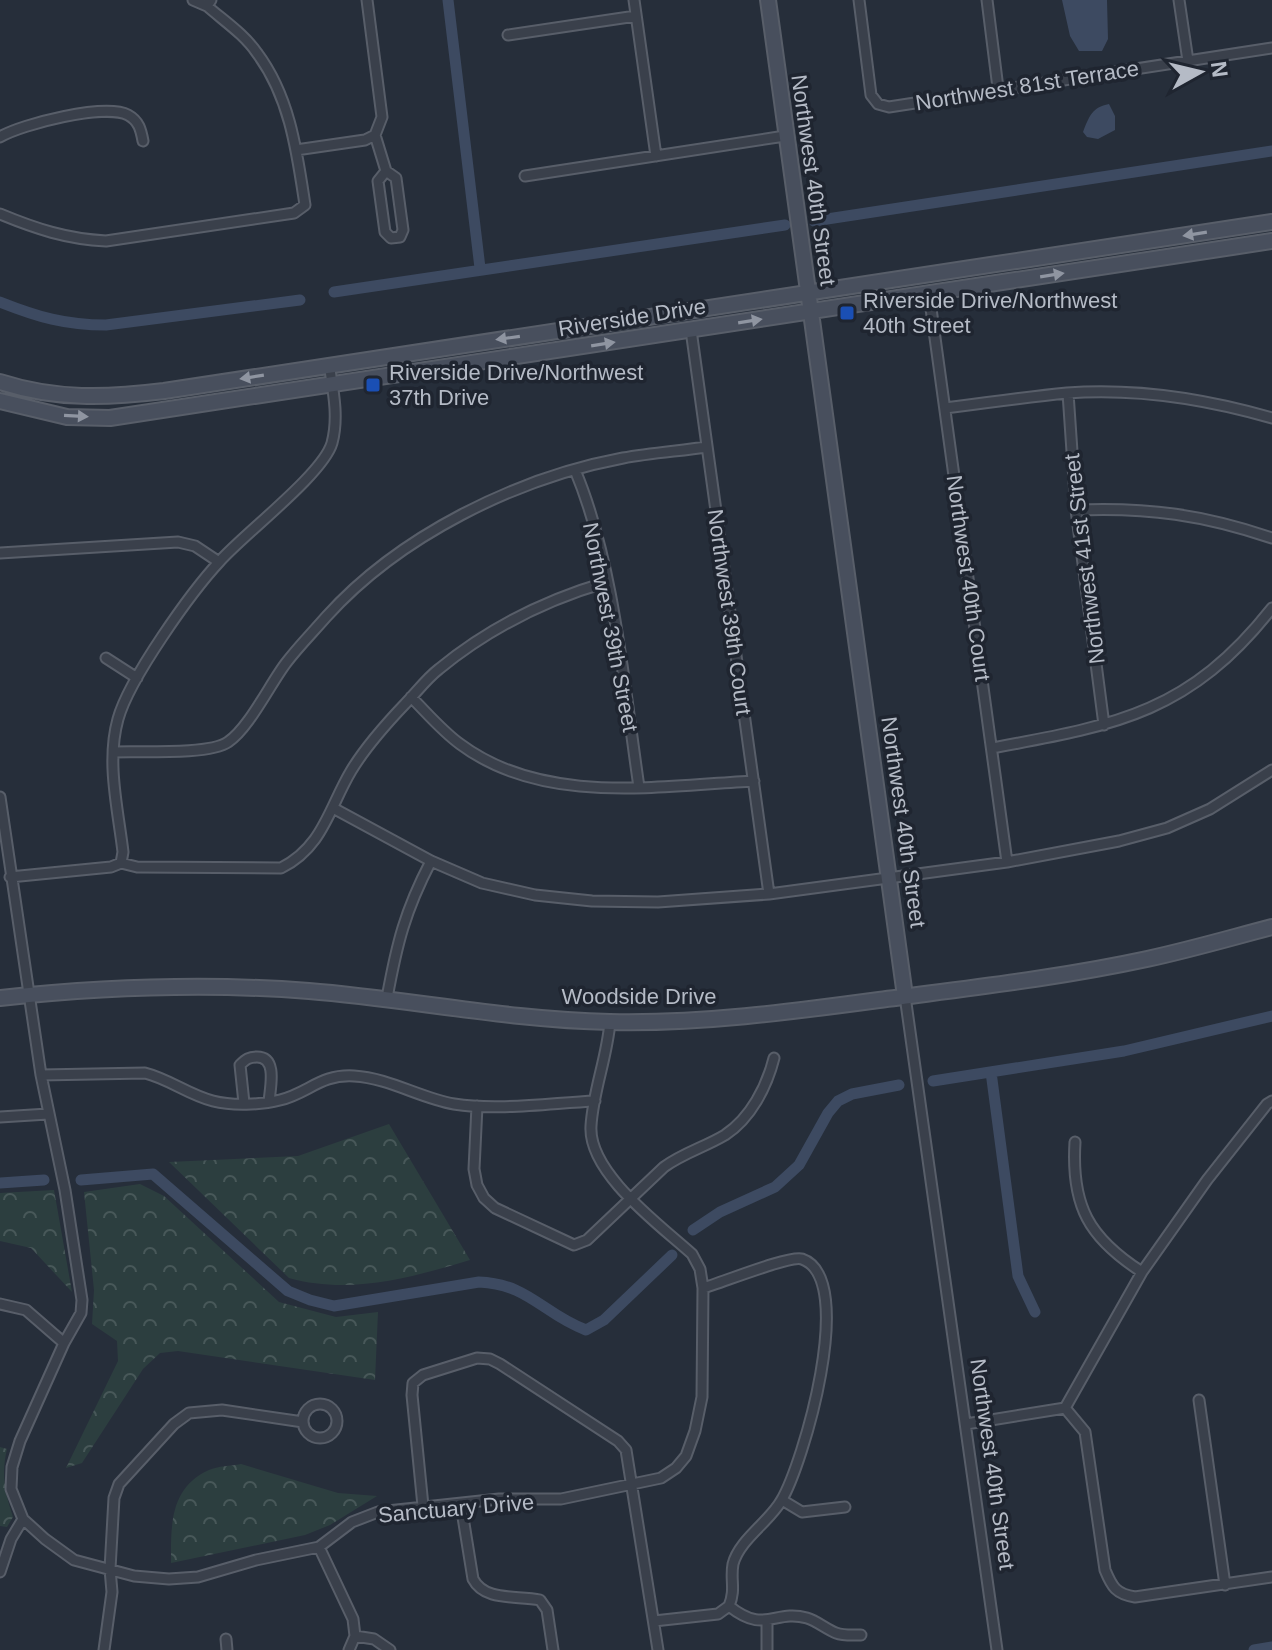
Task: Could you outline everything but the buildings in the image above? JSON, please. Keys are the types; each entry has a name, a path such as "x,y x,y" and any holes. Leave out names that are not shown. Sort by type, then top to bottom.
{"street":[{"path":"0,214 41,231 75,240 106,241 294,213 305,205 286,110 272,77 256,52 209,3 193,0"},
{"path":"367,0 382,117 375,135 386,171 396,178 403,230 400,237 391,238 385,232 378,181 386,171"},
{"path":"634,0 656,156"},
{"name":"Northwest 40th Street","path":"768,0 997,1650"},
{"name":"Northwest 81st Terrace","path":"859,0 871,95 878,104 889,107 1272,48"},
{"path":"987,0 998,88"},
{"path":"1179,0 1188,61"},
{"path":"508,35 636,16"},
{"path":"0,137 39,121 106,111 130,116 140,125 143,141"},
{"path":"296,150 365,140 375,135"},
{"path":"525,176 785,136"},
{"name":"Riverside Drive","path":"0,382 68,397 109,398 1272,222"},
{"name":"Riverside Drive","path":"0,401 67,417 110,418 1272,241"},
{"name":"Northwest 40th Court","path":"929,294 1007,862"},
{"name":"Northwest 39th Court","path":"691,330 769,894"},
{"path":"121,863 123,852 114,779 118,718 137,678 219,562 315,470 331,446 337,420 329,364"},
{"path":"945,408 1068,393 1153,394 1203,401 1272,418"},
{"name":"Northwest 41st Street","path":"1068,393 1076,510 1104,725"},
{"path":"114,752 210,749 227,743 240,731 287,662 330,613 365,580 415,543 470,510 519,488 575,470 623,458 707,447"},
{"name":"Northwest 39th Street","path":"575,470 586,495 607,582 639,787"},
{"path":"1076,510 1125,508 1185,514 1272,538"},
{"path":"0,553 178,542 195,546 219,562"},
{"path":"10,877 111,867 121,863 137,867 281,868 297,860 311,846 351,771 380,730 437,670 481,638 560,595 607,582"},
{"path":"992,748 1104,725 1140,714 1212,672 1248,638 1272,608"},
{"path":"106,658 137,678"},
{"path":"411,697 460,744 513,772 565,784 639,787 754,781"},
{"path":"333,808 431,861 482,883 535,895 658,902 769,894 890,878 1007,862 1119,841 1167,828 1210,809 1272,770"},
{"path":"0,797 41,1075 65,1190 82,1300 81,1313 64,1343 20,1441 12,1467 11,1489 23,1519 11,1539 0,1572"},
{"path":"387,998 397,942 411,900 431,861"},
{"name":"Woodside Drive","path":"0,998 122,988 215,986 387,998 496,1013 610,1022 766,1015 1020,981 1147,959 1272,927"},
{"name":"Sanctuary Drive","path":"23,1519 74,1560 158,1578 198,1577 256,1560 319,1547 352,1522 378,1512 499,1499 561,1499 661,1478 676,1468 686,1456 702,1397 703,1288 700,1269 692,1254 618,1185 594,1148 591,1129 607,1054 610,1022"},
{"path":"244,1103 240,1065 246,1058 254,1057 264,1058 270,1064 269,1102"},
{"path":"477,1106 475,1177 484,1198 495,1208 574,1245 587,1240 678,1156 726,1134 740,1122 767,1083 774,1058"},
{"path":"41,1075 145,1073 213,1101 244,1103 269,1102 298,1094 318,1081 337,1076 355,1076 453,1104 477,1106 595,1101"},
{"path":"1065,1408 1142,1272 1207,1180 1272,1101"},
{"path":"0,1117 48,1114"},
{"path":"1075,1142 1074,1183 1084,1216 1104,1243 1142,1272"},
{"path":"654,1621 718,1614 729,1606 734,1593 733,1564 741,1549 782,1500 795,1472 808,1434 819,1379 827,1324 821,1279 814,1267 802,1259 789,1259 703,1288"},
{"path":"0,1304 26,1310 64,1343"},
{"path":"423,1506 413,1383 423,1375 477,1358 490,1359 618,1441 626,1450 658,1650"},
{"path":"1199,1400 1225,1585"},
{"path":"966,1424 1065,1408"},
{"path":"1065,1408 1085,1432 1105,1570 1111,1586 1121,1595 1135,1597 1272,1577"},
{"path":"104,1650 112,1592 110,1569 114,1498 119,1484 174,1424 189,1413 203,1410 303,1422"},
{"path":"782,1500 802,1512 845,1507"},
{"path":"461,1505 473,1579 478,1589 488,1594 540,1600 547,1610 553,1650"},
{"path":"319,1547 353,1619 355,1636 349,1650"},
{"path":"729,1606 754,1621 808,1618 839,1634 861,1635"},
{"path":"767,1622 767,1650"},
{"path":"355,1636 374,1639 390,1650"},
{"path":"226,1639 227,1650"}],"green space":[{"path":"389,1124 470,1260 425,1273 357,1285 312,1283 289,1278 169,1162 298,1156"},
{"path":"140,1184 164,1196 279,1302 336,1317 378,1312 375,1380 178,1351 160,1353 143,1369 82,1463 66,1468 118,1361 117,1341 92,1324 94,1290 84,1192"},
{"path":"54,1190 72,1292 31,1248 0,1241 0,1193"},
{"path":"0,1447 7,1449 5,1483 13,1517 7,1527 0,1526"},
{"path":"241,1464 338,1493 377,1496 330,1525 305,1535 171,1563 172,1522 179,1498 186,1487 209,1470"}],"water":[{"path":"1062,0 1107,0 1108,39 1102,51 1079,51 1070,36"},
{"path":"1109,104 1115,116 1115,130 1098,139 1087,137 1083,132 1092,114"}],"waterway":[{"path":"448,0 480,268"},
{"path":"814,221 1272,151"},
{"path":"334,292 785,225"},
{"path":"0,302 52,319 106,325 300,300"},
{"path":"933,1081 1124,1051 1272,1016"},
{"path":"991,1072 1018,1276 1035,1312"},
{"path":"693,1230 720,1212 775,1187 799,1165 838,1101 852,1094 899,1085"},
{"path":"81,1180 153,1174 288,1291 334,1306 479,1282 511,1288 586,1330 604,1320 672,1255"},
{"path":"0,1183 44,1180"},
{"path":"1254,1650 1272,1647"}],"place":[{"name":"Riverside Drive/Northwest 40th Street","path":"847,313"},
{"name":"Riverside Drive/Northwest 37th Drive","path":"373,385"}]}
